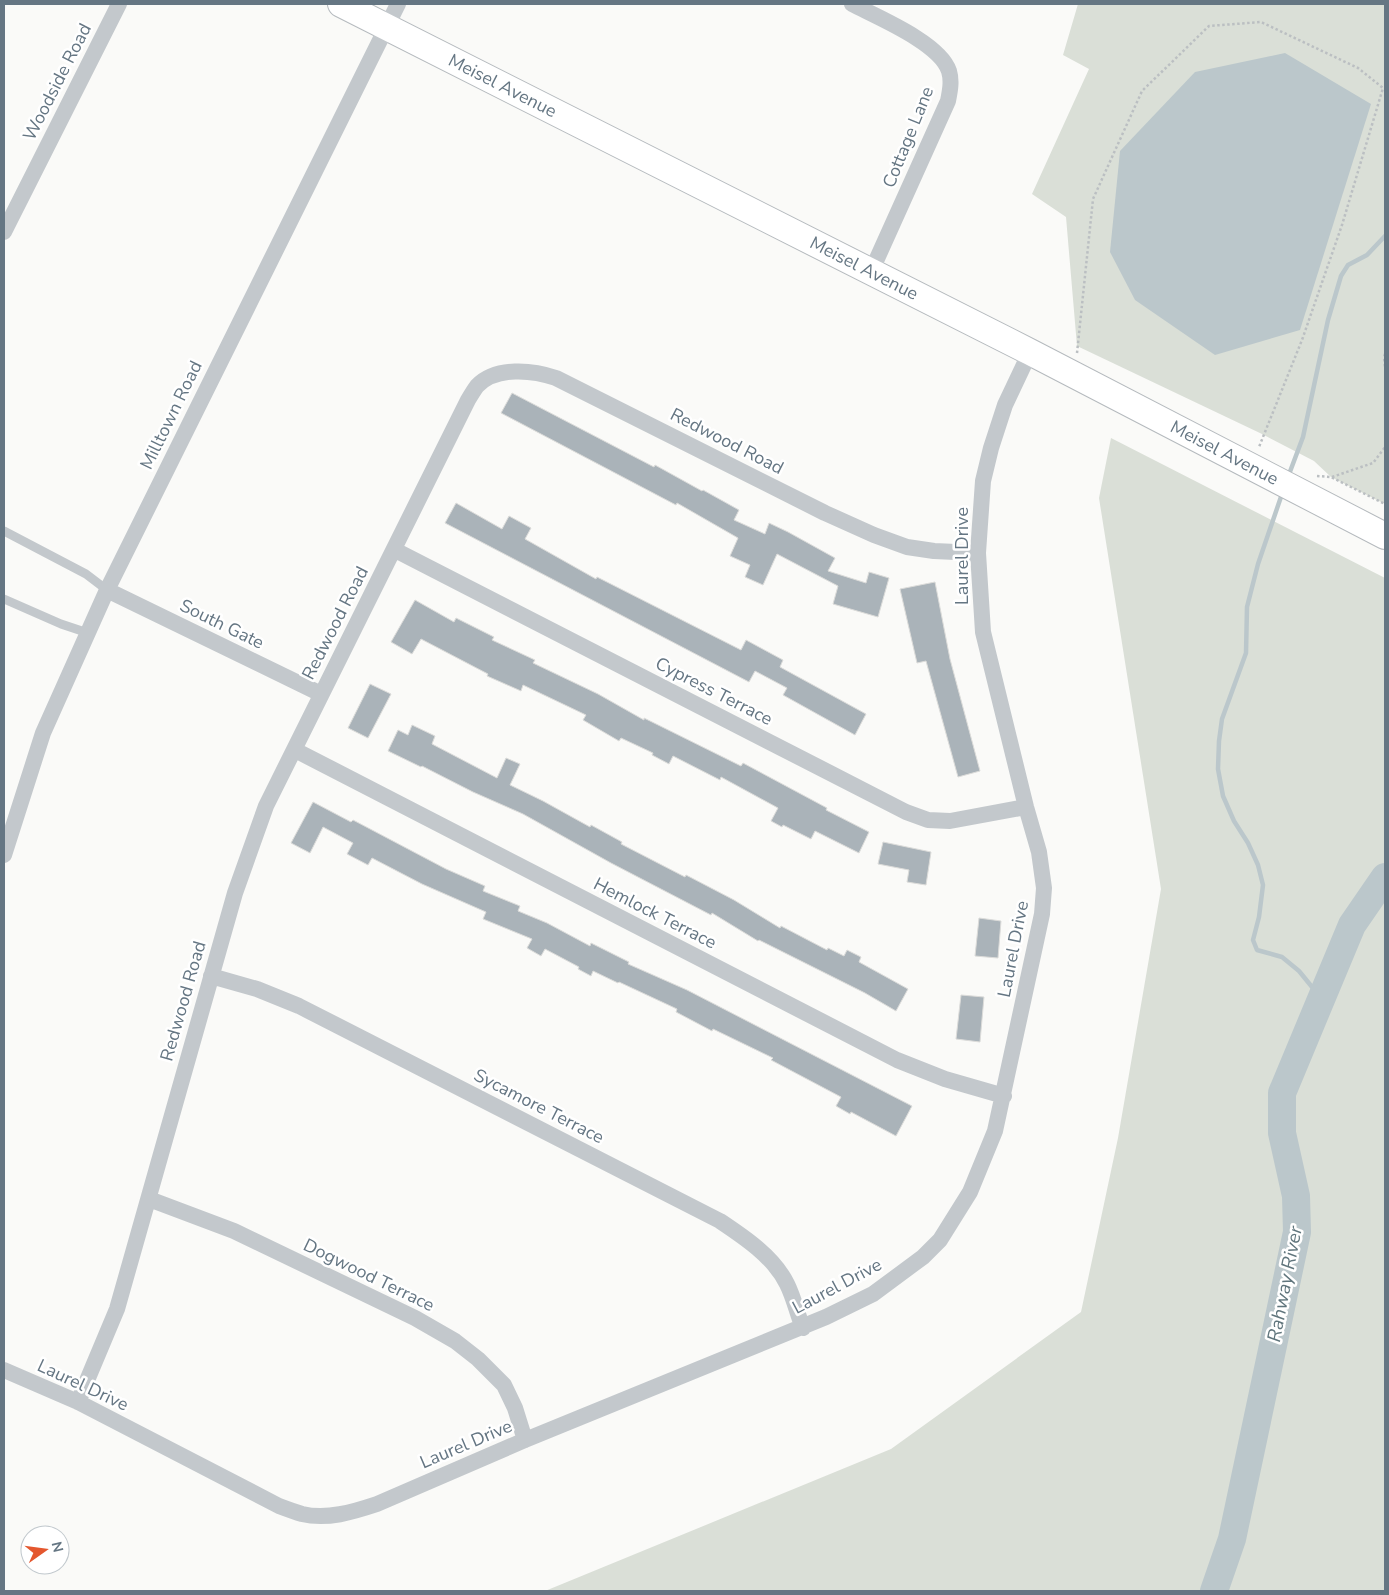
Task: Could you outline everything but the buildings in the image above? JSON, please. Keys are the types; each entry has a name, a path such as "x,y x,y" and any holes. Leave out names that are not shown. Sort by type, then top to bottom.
{"main road":[{"name":"Meisel Avenue","path":"341,4 1030,352 1263,474 1310,486 1385,536"}],"street":[{"name":"Woodside Road","path":"4,232 119,4"},
{"name":"Milltown Road","path":"4,855 42,733 107,590 398,4"},
{"name":"Cottage Lane","path":"852,4 922,41 939,55 948,69 951,84 948,101 871,272"},
{"name":"Laurel Drive","path":"4,1370 78,1402 280,1506 303,1514 328,1516 352,1512 377,1504 525,1440 803,1328 873,1294 923,1257 940,1240 970,1192 996,1131 1042,914 1044,888 1039,852 1026,807 984,632 978,553 983,481 991,448 1005,404 1030,352"},
{"name":"Redwood Road","path":"78,1402 117,1309 234,893 266,806 468,400 478,385 492,377 508,372 540,373 556,378 816,509 874,535 907,547 934,551 978,553"},
{"name":"Cypress Terrace","path":"395,550 906,812 928,820 950,821 1026,807"},
{"name":"South Gate","path":"107,590 321,694"},
{"name":"Hemlock Terrace","path":"294,750 897,1060 944,1079 1004,1096"},
{"name":"Sycamore Terrace","path":"211,976 257,990 299,1006 720,1221 748,1239 766,1256 786,1283 803,1328"},
{"name":"Dogwood Terrace","path":"149,1199 234,1231 415,1318 455,1341 504,1384 515,1408 525,1440"}],"lane":[{"path":"4,531 86,574 107,590"},
{"path":"4,599 60,624 88,633"}],"path":[{"path":"1077,354 1093,199 1142,91 1209,26 1262,22 1358,68 1383,88 1342,225 1302,340 1259,447"},
{"path":"1385,354 1385,367"},
{"path":"1310,486 1373,463 1385,447"},
{"path":"1331,478 1385,504"}],"shaded area":[{"path":"1078,4 1385,4 1385,504 1331,477 1314,461 1262,434 1077,346 1066,217 1032,194 1089,69 1063,55"},
{"path":"1285,53 1371,104 1300,330 1215,355 1135,300 1110,252 1120,151 1195,72"},
{"path":"1111,438 1385,578 1385,1591 545,1591 891,1449 1081,1312 1118,1138 1161,889 1099,498"}],"waterway":[{"path":"1288,477 1303,437 1328,320 1341,276 1348,265 1367,255 1385,236"},
{"path":"1283,491 1258,564 1247,607 1246,653 1222,719 1218,769 1223,796 1258,865 1263,885 1259,917 1253,940 1257,950 1282,957 1299,971 1321,998"},
{"name":"Rahway River","path":"1214,1591 1232,1539 1297,1232 1296,1196 1282,1133 1282,1093 1352,925 1385,877"}]}
